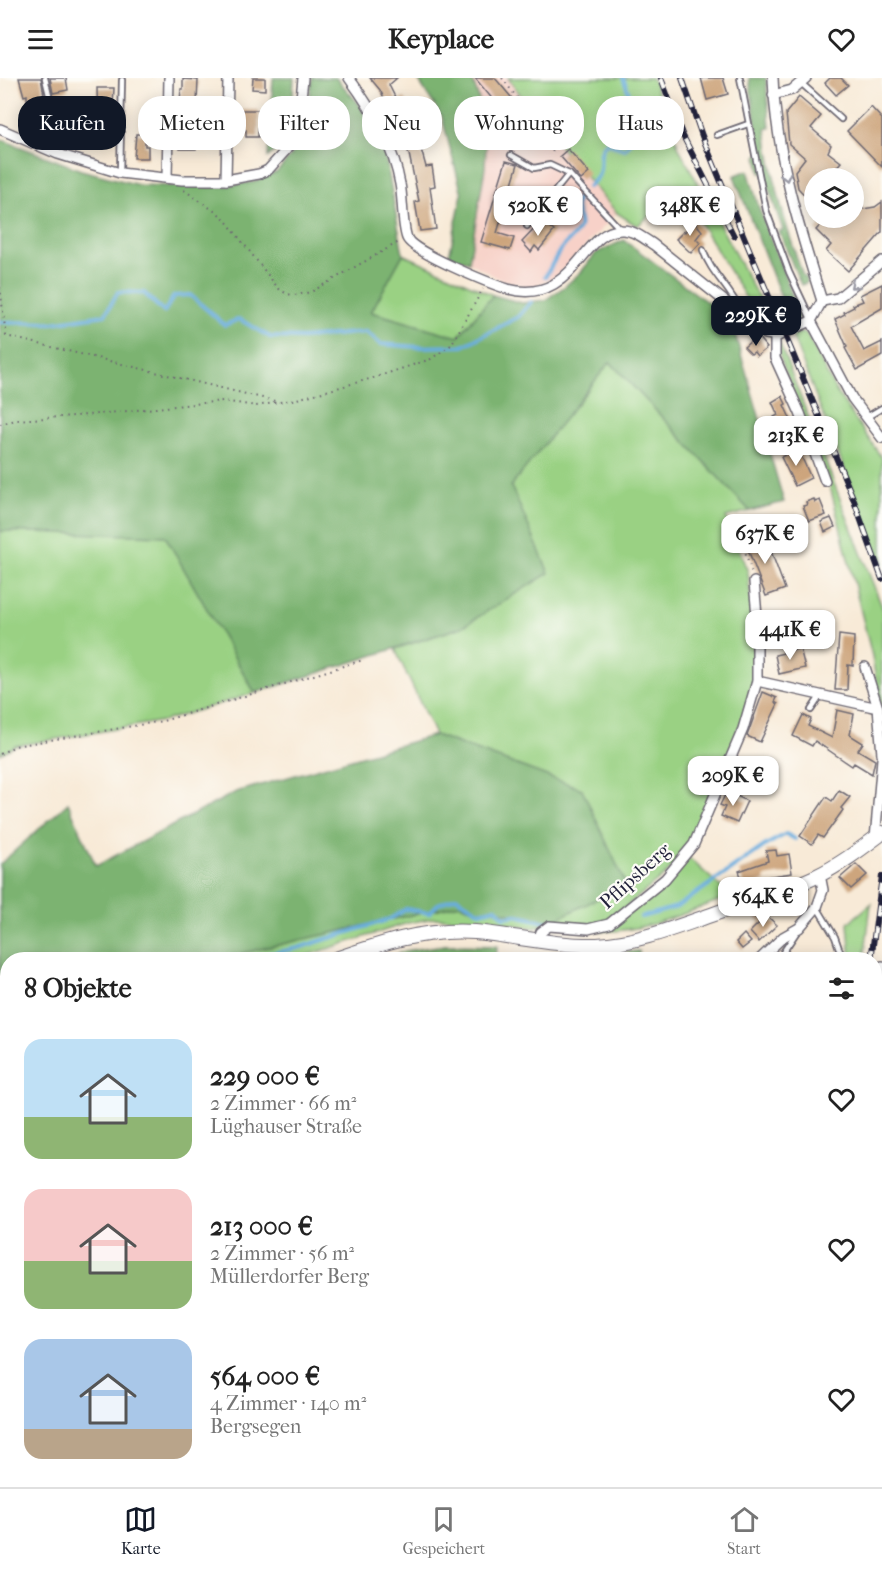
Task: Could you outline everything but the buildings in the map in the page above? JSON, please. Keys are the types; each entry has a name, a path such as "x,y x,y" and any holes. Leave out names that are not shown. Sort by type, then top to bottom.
{"street":[{"path":"167,178 169,78"},
{"path":"226,180 228,78"},
{"path":"49,150 79,162 120,173 167,178 226,180 259,174 268,170 286,150 298,129 303,78"},
{"path":"349,78 368,104 393,156 400,183 407,238 413,246 487,281 523,292 543,290 561,280 602,237 621,230 640,236 654,245 744,318 766,334 775,336 811,321 822,301 793,207 781,156 773,78"},
{"path":"773,95 792,90 804,80"},
{"path":"0,129 18,137"},
{"path":"822,301 838,298 882,261"},
{"path":"811,321 852,398 882,438"},
{"path":"775,336 775,358 800,413 825,480"},
{"name":"Pflipsberg","path":"538,941 541,932 549,926 588,929 609,924 640,901 680,863 694,844 743,729 757,681 757,616 754,582"},
{"path":"865,668 878,708 882,754"},
{"path":"757,681 878,708"},
{"path":"357,952 431,933 473,932 571,945 599,945 665,932 794,886 820,875 878,836 882,759"},
{"path":"767,952 783,937 799,928 817,907 823,890 820,875"}],"lane":[{"path":"45,78 49,96"},
{"path":"740,78 766,210 789,272 811,321"},
{"path":"120,173 122,80"},
{"path":"804,80 841,119"},
{"path":"717,135 748,124"},
{"path":"511,155 534,168 550,165 569,174 621,230"},
{"path":"527,226 569,174"},
{"path":"703,250 707,263 733,296 744,318"},
{"path":"867,417 882,408"},
{"path":"757,616 770,620 774,631"},
{"path":"811,710 821,695"},
{"path":"817,907 835,937 840,952"},
{"path":"783,952 799,928"}],"path":[{"path":"502,78 554,147 550,165"},
{"path":"167,178 223,217 278,288 286,294 297,295 310,292 407,238"},
{"path":"0,424 16,420 223,401 256,406 373,378 431,359 451,345 487,281"},
{"path":"0,287 6,336 280,402"},
{"path":"740,536 754,582"},
{"path":"0,754 15,746 163,721 363,660"}],"shaded area":[{"path":"472,78 508,78 521,96 478,96"},
{"path":"486,150 563,150 617,213 558,275 532,288 499,279 469,262 485,168"}],"green space":[{"path":"273,78 294,78 293,96 272,96"},
{"path":"312,78 336,78 362,109 362,150 385,150 403,254 371,312 458,337 493,295 522,303 545,300 581,272 596,253 624,240 731,320 784,502 750,511 610,362 511,486 549,573 462,627 255,693 165,536 0,531 0,139 18,146 18,150 29,150 81,170 139,185 219,187 253,182 277,172 296,150 350,150 350,96 309,96"},
{"path":"417,78 472,78 478,96 454,96 454,150 486,150 485,168 469,262 449,256 462,194 442,117 442,96 429,96"},
{"path":"508,78 652,78 659,96 596,96 596,150 680,150 776,331 763,326 680,190 637,226 617,213 563,150 584,150 584,96 521,96"},
{"path":"749,78 766,78 770,128 766,129 769,148 785,222 807,283 801,285 779,231 783,230 763,172 760,173 757,155 760,154"},
{"path":"268,150 276,150 268,157"},
{"path":"748,170 759,208 793,297 803,314 792,325 734,176"},
{"path":"403,254 493,295 458,337 371,312"},
{"path":"794,333 806,333 836,391 882,458 882,565 793,338"},
{"path":"775,344 780,344 882,607 882,716 872,656 831,490"},
{"path":"610,361 750,511 726,517 748,572 754,631 754,677 748,705 694,838 668,872 609,921 591,924 548,923 582,789 435,735 395,649 462,627 510,486"},
{"path":"0,531 165,535 255,693 163,721 15,746 0,754"},
{"path":"435,735 582,789 626,885 548,923 491,909 478,911 460,904 247,952 0,952 0,864 68,803 96,866 236,792"},
{"path":"689,858 731,896 650,925 617,931 600,931 671,878"},
{"path":"460,904 478,910 491,909 548,923 535,928 473,919 434,918 408,923 318,952 247,952"},
{"path":"871,904 865,952 850,952 848,923"},
{"path":"445,945 497,946 497,952 403,952"}],"waterway":[{"path":"588,187 598,176 601,151 606,143 625,149 630,143 626,136 624,113 633,103 623,78"},
{"path":"545,277 561,249 578,230 576,206 580,194"},
{"path":"0,322 52,323 105,315 118,292 144,293 164,312 174,296 190,295 225,325 239,319 270,337 303,338 366,332 380,344 418,347 463,346 518,317 531,302"},
{"path":"641,917 677,907 766,845 786,834 795,839"},
{"path":"278,952 298,948 390,919 406,909 429,913 438,904 456,897 480,912 496,908 504,917 516,915 550,923"}],"railway":[{"path":"661,78 682,134 734,236"},
{"path":"682,78 702,136 853,498 882,579"},
{"path":"872,952 882,876"}]}
